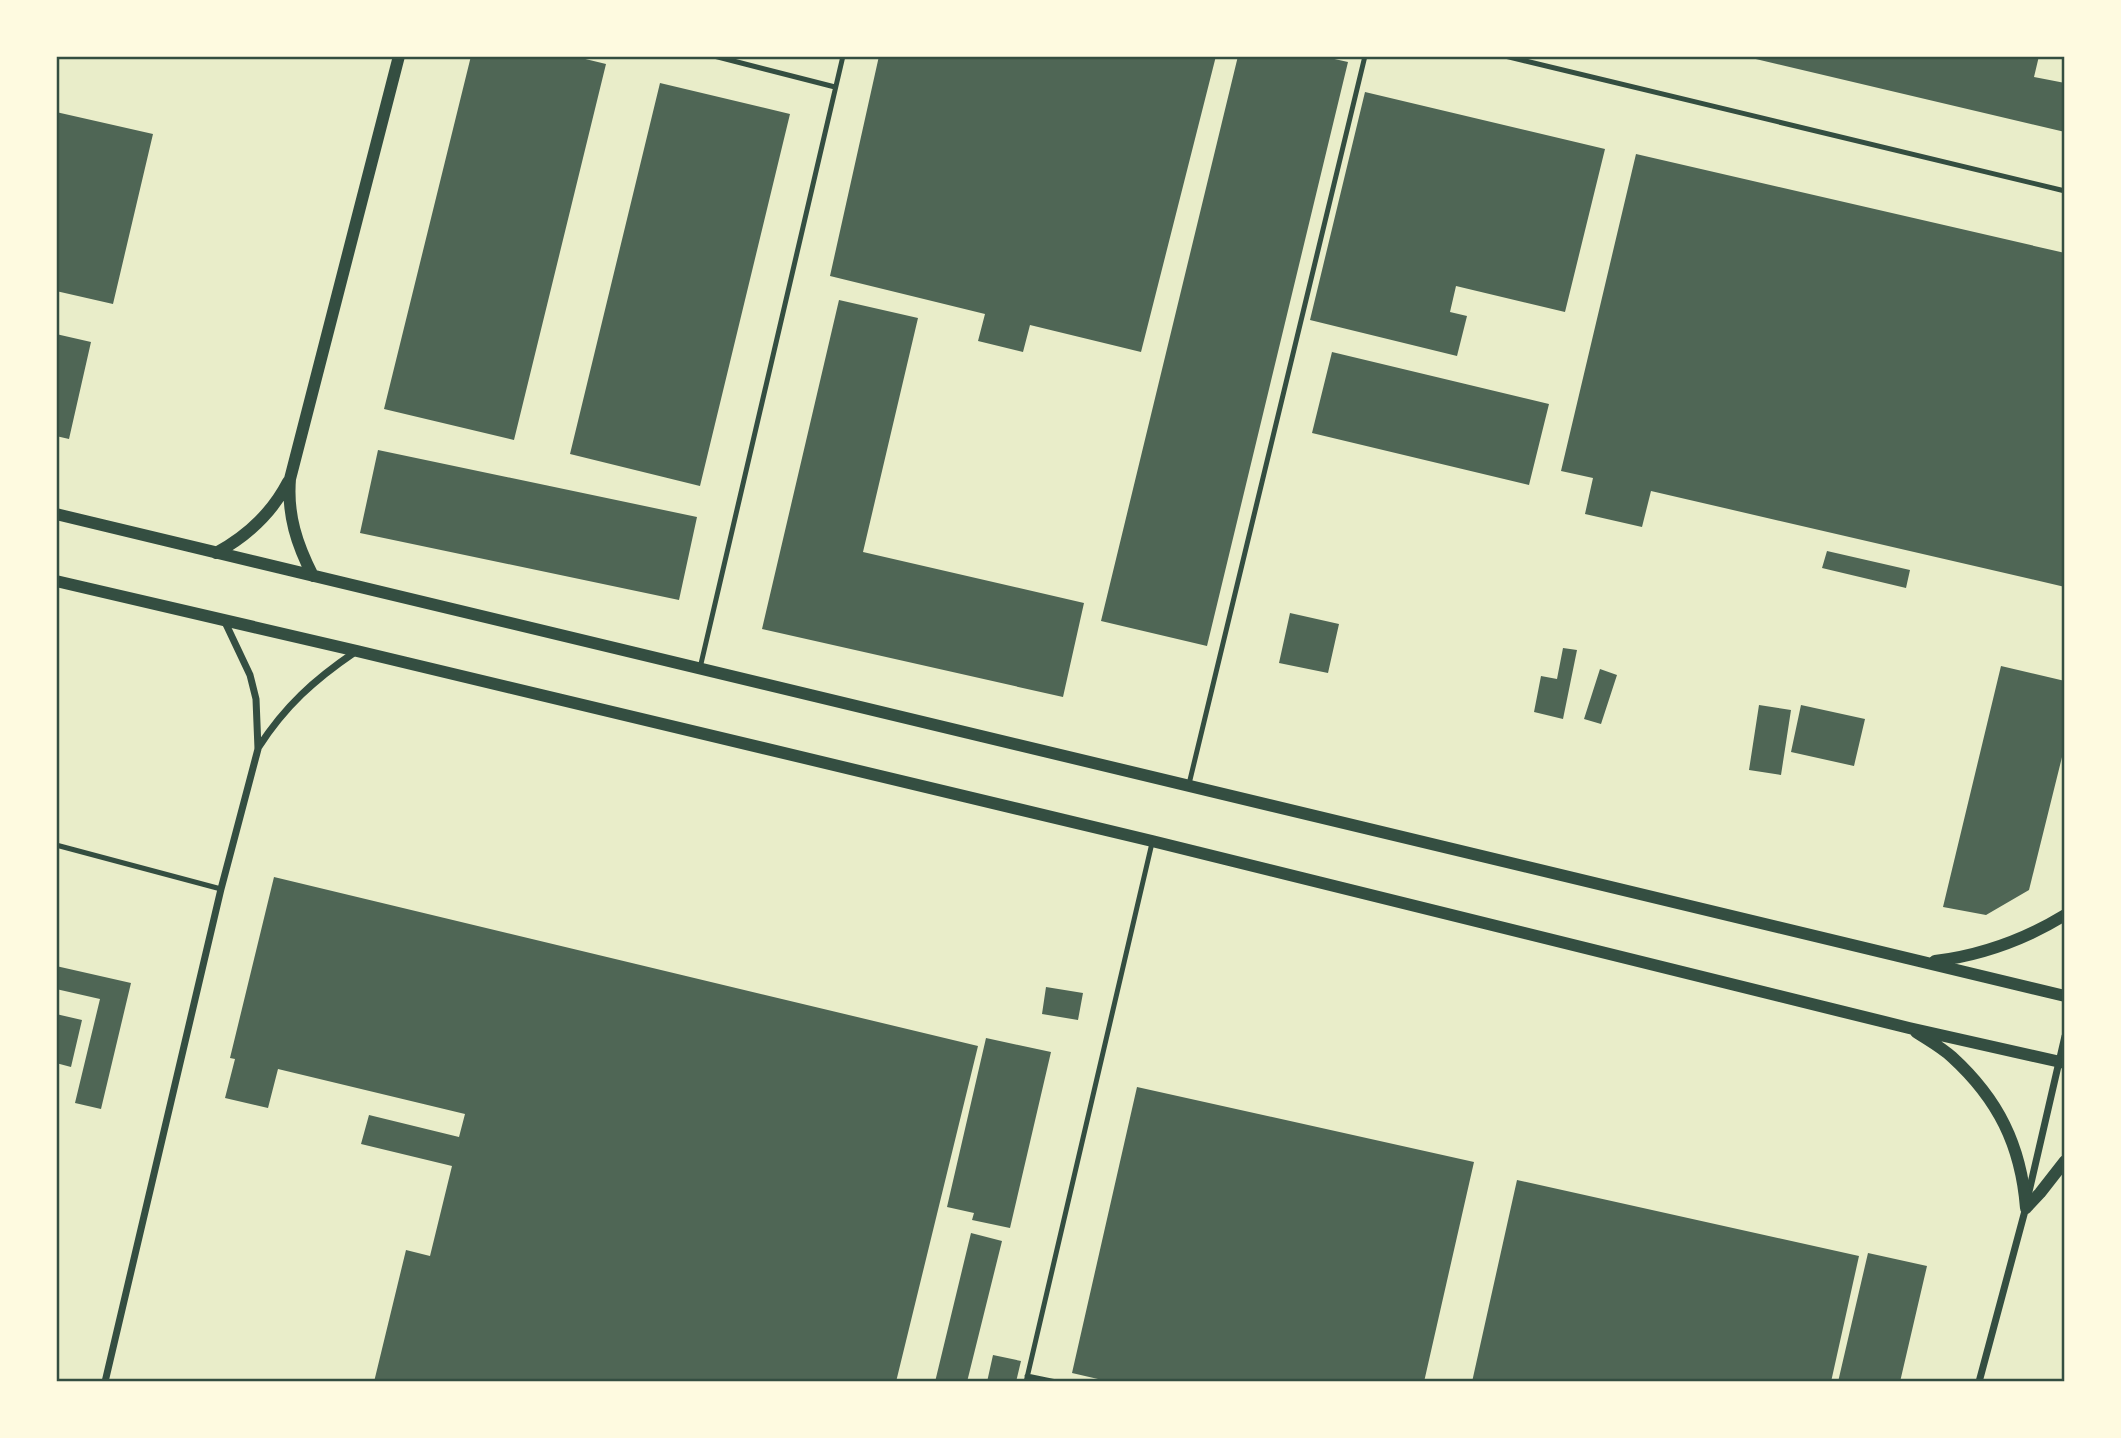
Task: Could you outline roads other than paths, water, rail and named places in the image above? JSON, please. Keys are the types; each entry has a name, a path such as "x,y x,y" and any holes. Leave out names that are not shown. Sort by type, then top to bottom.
{"street":[{"path":"313,576 295,535 288,497 290,479 399,56"},
{"path":"216,553 234,543 260,521 290,479"},
{"path":"56,514 2065,996"},
{"path":"56,581 357,650 1152,841 1909,1028 2062,1062"},
{"path":"106,1382 221,889 258,749 256,699 250,676 224,620"},
{"path":"258,749 286,708 357,650"},
{"path":"1928,962 1989,951 2018,941 2065,915"},
{"path":"1909,1028 1950,1055 1996,1108 2006,1126 2020,1166 2026,1208"},
{"path":"1979,1382 2026,1208 2062,1062 2065,1036"},
{"path":"2026,1208 2065,1161"}],"lane":[{"path":"714,56 835,87"},
{"path":"700,668 842,56"},
{"path":"1189,786 1365,56"},
{"path":"1505,56 2065,191"},
{"path":"1056,1382 1027,1379 1152,841"},
{"path":"56,845 221,889"}]}
